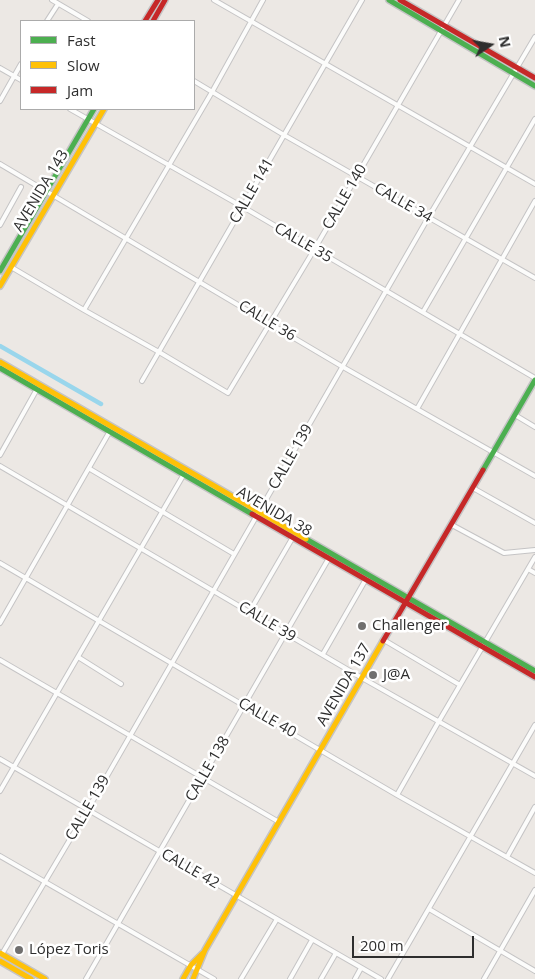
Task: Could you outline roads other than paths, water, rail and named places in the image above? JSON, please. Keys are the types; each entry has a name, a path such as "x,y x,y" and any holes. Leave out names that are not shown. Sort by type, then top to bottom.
{"main road":[{"path":"146,20 158,0"},
{"path":"154,20 165,0"},
{"path":"389,0 535,78"},
{"path":"400,0 535,86"},
{"name":"AVENIDA 143","path":"1,265 93,110"},
{"name":"AVENIDA 143","path":"0,286 103,110"},
{"name":"AVENIDA 38","path":"0,362 184,474 258,514 293,537 366,579 408,600"},
{"name":"AVENIDA 38","path":"0,368 111,429 408,600 535,677"},
{"name":"AVENIDA 137","path":"192,979 198,970 205,950 494,453 535,379"},
{"name":"AVENIDA 38","path":"484,645 535,671"},
{"name":"AVENIDA 137","path":"183,979 191,965 205,950"},
{"path":"1,954 45,979"},
{"path":"0,962 31,979"}],"street":[{"path":"52,0 86,20"},
{"path":"214,0 535,184"},
{"path":"84,310 170,165 263,0"},
{"name":"CALLE 141","path":"142,381 362,0"},
{"name":"CALLE 140","path":"159,352 228,393 314,250 459,0"},
{"path":"48,20 58,4"},
{"name":"CALLE 139","path":"1,954 45,883 428,218 535,37"},
{"path":"0,102 20,66"},
{"path":"0,68 20,79"},
{"name":"CALLE 34","path":"195,82 284,135 535,278"},
{"name":"CALLE 35","path":"72,110 243,207 535,379"},
{"path":"423,312 535,119"},
{"name":"CALLE 36","path":"0,164 343,367 535,476"},
{"path":"0,225 21,187"},
{"path":"417,408 535,202"},
{"path":"11,267 159,352"},
{"path":"0,455 37,389"},
{"path":"515,415 535,427"},
{"path":"0,623 90,469 111,429"},
{"name":"CALLE 39","path":"0,466 362,678 535,776"},
{"path":"90,469 234,554"},
{"path":"0,790 184,474"},
{"path":"473,488 535,523"},
{"path":"452,525 504,553 535,550"},
{"path":"250,611 293,537"},
{"name":"CALLE 138","path":"86,979 329,558"},
{"path":"397,795 535,558"},
{"name":"CALLE 40","path":"0,563 397,795 535,872"},
{"path":"528,569 535,573"},
{"path":"323,654 366,579"},
{"path":"384,640 460,684"},
{"path":"78,657 121,684"},
{"path":"0,660 280,822"},
{"path":"388,979 535,725"},
{"name":"CALLE 42","path":"0,759 381,979"},
{"path":"507,857 535,807"},
{"path":"0,856 214,979"},
{"path":"484,979 535,890"},
{"path":"429,909 535,971"},
{"path":"241,979 276,919"},
{"path":"290,979 312,940"},
{"path":"321,979 336,953"},
{"path":"354,979 361,968"}],"waterway":[{"path":"0,346 101,404"}],"place":[{"name":"Challenger","path":"362,626"},
{"name":"J@A","path":"373,675"},
{"name":"López Toris","path":"19,950"}]}
